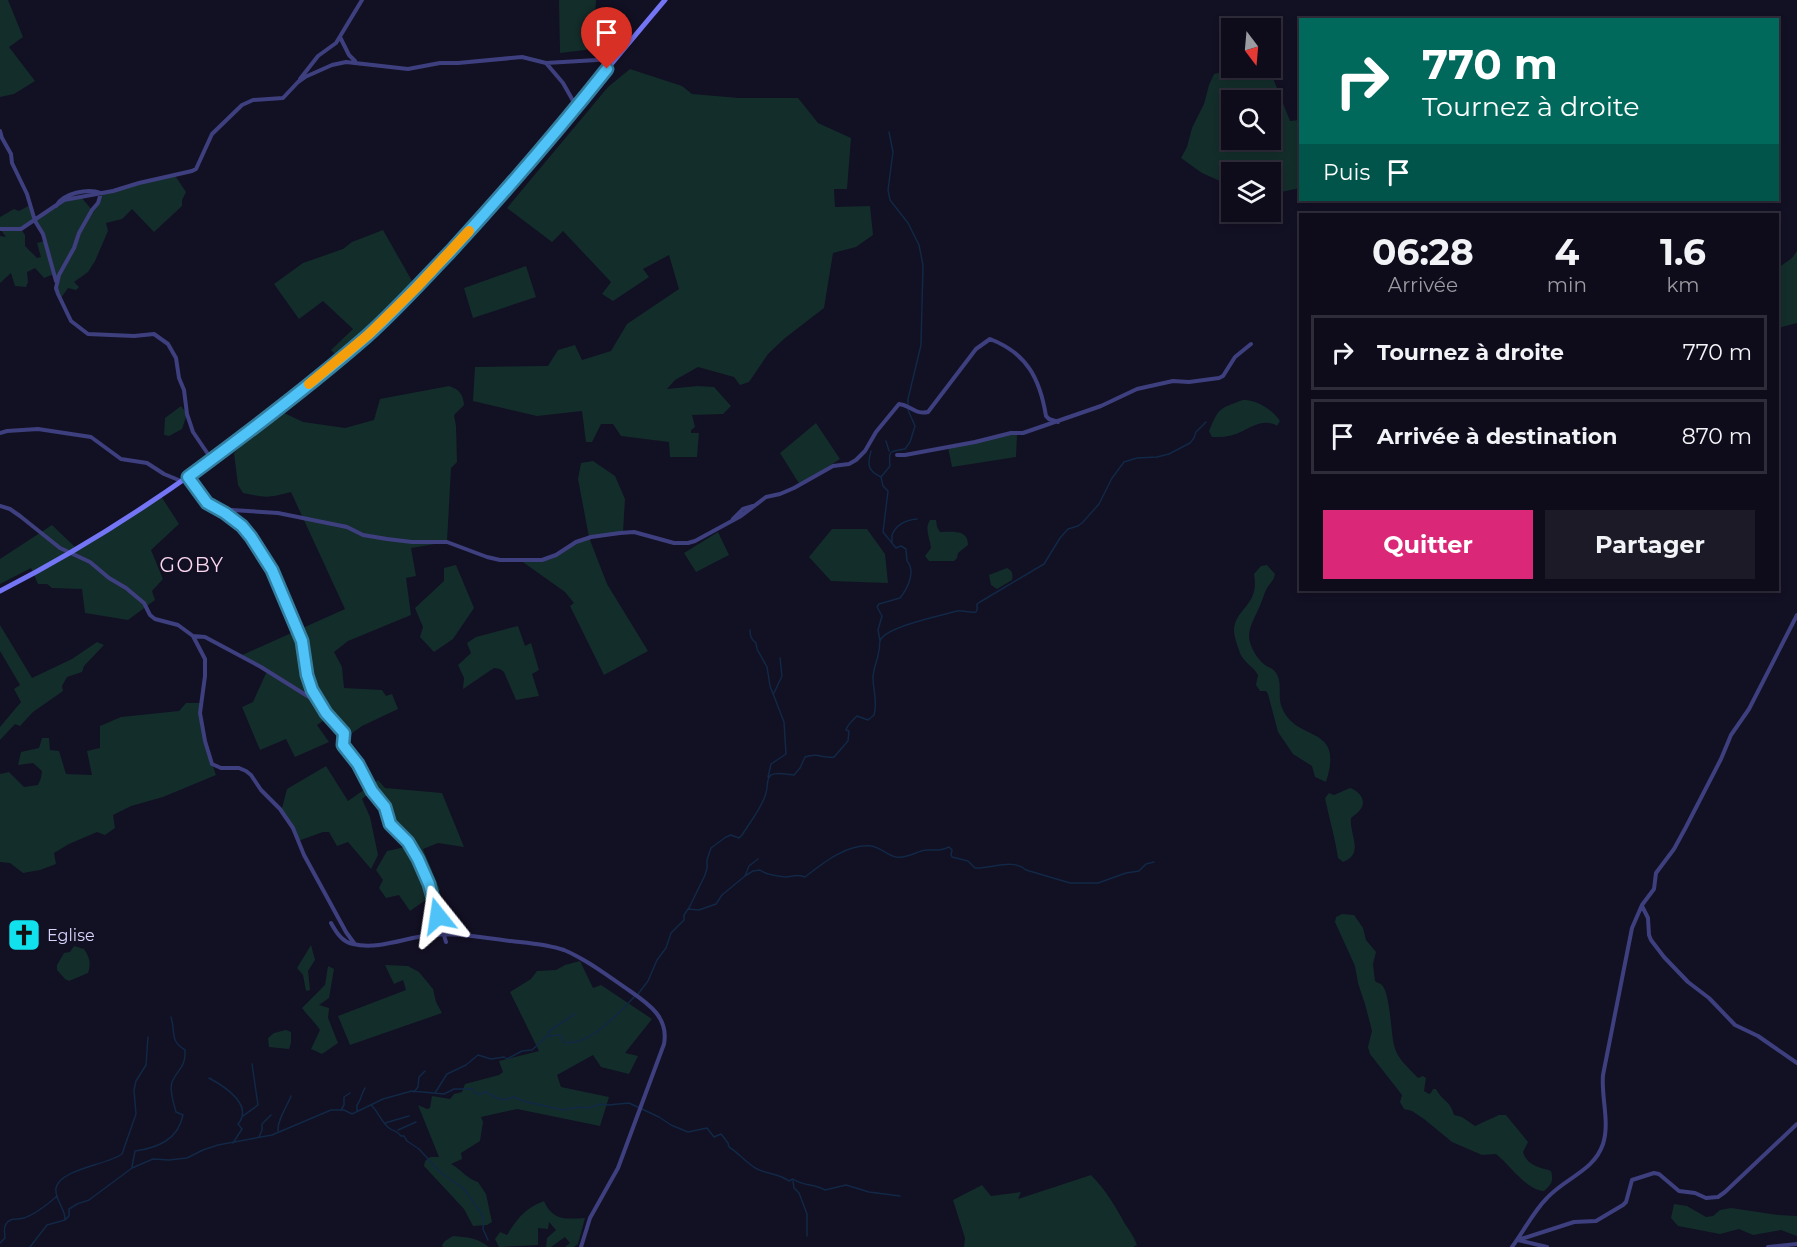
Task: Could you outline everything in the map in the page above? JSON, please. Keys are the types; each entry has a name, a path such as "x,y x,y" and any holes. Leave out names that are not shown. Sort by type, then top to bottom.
{"main road":[{"path":"0,591 117,524 183,481 275,413 368,335 416,288 492,206 665,0"}],"street":[{"path":"0,229 21,229 64,200 196,169 212,134 242,105 254,100 283,98 318,56 333,47 362,0"},
{"path":"340,36 356,62"},
{"path":"298,82 332,65 346,62 408,69 440,63 522,57 546,63 614,59"},
{"path":"546,63 564,83 576,106"},
{"path":"0,131 27,194 35,221 43,234 58,294 67,314 79,328 88,334 134,336 154,334 168,345 179,367 179,378 184,390 187,414 193,432 212,460"},
{"path":"56,282 84,224 98,203 101,193"},
{"path":"216,509 278,513 347,527 363,535 387,539 447,542 501,560 542,560 590,537 623,532 634,532 662,541 688,543 741,516 766,497 794,488 832,466 849,464 856,460 899,404 913,411 928,412 976,349 990,339 1006,345 1029,368 1041,392 1046,416 1058,422"},
{"path":"897,455 1023,433 1101,406 1137,389 1173,381 1189,382 1219,378 1223,376 1235,357 1251,344"},
{"path":"0,433 38,429 91,437 121,459 147,463 164,474 183,481"},
{"path":"188,477 207,503 242,526 272,570 302,641 307,675 312,690 326,713"},
{"path":"0,506 10,509 60,548 90,562 115,583 126,588 144,603 154,619 178,626 193,636 205,659 200,713 212,764 224,769 243,769 252,775 261,790 280,809 293,828 304,855 346,932 353,943 360,945"},
{"path":"1512,1247 1549,1195 1588,1167 1604,1142 1604,1075 1630,934 1642,905 1654,889 1656,873 1674,849 1722,759 1731,735 1749,709 1797,615"},
{"path":"193,636 203,636 261,667 309,697 344,733 343,745 385,807 390,824 408,842 418,859 429,884 446,942"},
{"path":"1642,905 1648,918 1648,935 1664,957 1688,982 1709,998 1735,1025 1758,1036 1797,1063"},
{"path":"331,923 343,940 360,945 373,946 443,934 477,935 543,944 562,950 588,963 645,1002 659,1015 663,1022 665,1039 615,1174 590,1218 581,1247"},
{"path":"1517,1240 1574,1222 1602,1219 1626,1202 1632,1180 1654,1173 1659,1174 1679,1191 1695,1193 1706,1198 1718,1197 1797,1124"},
{"path":"1517,1240 1547,1247"},
{"path":"1523,1242 1531,1247"},
{"path":"1768,1247 1797,1244"}],"green space":[{"path":"0,0 8,0 23,37 9,47 35,81 14,94 0,97"},
{"path":"559,0 596,0 593,49 560,53"},
{"path":"630,69 682,86 692,94 739,98 798,98 818,123 851,138 847,189 834,189 835,207 870,206 873,235 856,247 833,253 824,308 768,354 749,382 740,385 734,377 698,367 675,380 667,389 714,387 731,406 723,414 692,415 695,427 691,433 699,433 697,457 670,457 669,442 621,436 613,424 601,424 592,442 586,442 582,411 537,416 473,401 475,367 548,366 558,350 575,345 582,360 611,351 627,324 679,289 669,255 643,269 649,277 613,301 602,294 611,282 563,231 552,242 507,208 608,87"},
{"path":"1221,72 1221,78 1273,78 1278,90 1221,90 1221,150 1281,150 1281,98 1290,121 1299,120 1299,188 1281,192 1281,162 1221,162 1221,182 1202,173 1181,158 1214,74"},
{"path":"174,174 186,192 182,206 154,232 132,209 122,219 106,223 108,231 95,261 88,272 74,282 79,287 76,290 68,288 61,298 54,290 56,288 54,274 44,278 35,268 27,272 26,287 15,286 11,273 0,283 0,236 6,237 0,229 0,217 14,209 19,211 30,205 36,218 64,200 81,197 92,210 98,203 101,193","holes":["35,222 44,241 37,243 41,257 37,258 25,246 25,235 21,229"]},
{"path":"383,230 416,288 368,335 339,359 331,350 353,329 323,301 299,319 274,284 303,263 343,249 352,242"},
{"path":"1797,251 1797,323 1779,328 1779,267 1792,258"},
{"path":"526,266 536,297 473,318 464,288"},
{"path":"449,386 460,393 464,405 454,415 457,462 451,468 447,542 411,548 416,576 406,578 411,615 348,641 334,652 342,667 344,688 382,690 386,696 392,694 398,709 362,726 344,739 344,733 329,717 317,725 329,742 295,757 286,739 260,750 242,707 253,702 267,671 240,656 345,609 291,492 267,497 243,493 238,485 234,453 282,412 303,422 345,428 374,420 380,399"},
{"path":"1243,400 1259,403 1269,409 1280,421 1277,426 1261,423 1233,435 1212,437 1209,431 1220,410"},
{"path":"181,406 187,414 182,429 169,436 164,435 165,418"},
{"path":"816,423 840,459 800,485 780,453"},
{"path":"1017,434 1016,457 952,467 948,447"},
{"path":"593,461 615,476 625,499 623,532 590,537 590,540 607,584 648,651 604,675 570,606 574,603 565,592 520,560 549,558 589,537 578,479 581,463"},
{"path":"161,496 179,524 151,550 163,579 152,591 155,600 128,620 85,613 82,589 52,588 47,584 38,584 31,568 0,584 0,559 52,525 76,548"},
{"path":"930,520 936,520 940,532 954,532 965,536 968,545 958,553 954,561 929,561 925,556 931,548 927,530"},
{"path":"832,529 867,529 885,554 888,583 831,581 809,557"},
{"path":"718,532 729,555 696,572 684,553"},
{"path":"456,565 474,608 453,639 434,652 420,637 423,627 415,608 444,581 444,568"},
{"path":"1267,565 1275,574 1249,633 1252,649 1259,660 1274,670 1278,677 1282,708 1289,719 1324,742 1329,751 1330,763 1326,782 1315,777 1312,766 1293,754 1278,732 1268,694 1266,691 1260,691 1256,685 1258,675 1240,653 1235,639 1235,623 1254,593 1254,574 1261,566"},
{"path":"1007,568 1012,573 1012,580 997,589 991,585 989,575"},
{"path":"0,625 32,678 72,659 97,642 104,645 84,666 82,672 67,677 62,686 63,691 33,712 20,726 15,724 0,740 0,727 21,702 14,689 20,685 0,651"},
{"path":"518,626 525,646 531,643 539,670 532,674 539,696 516,700 504,672 494,668 463,689 464,678 458,665 471,653 467,643 476,637"},
{"path":"186,703 202,703 201,721 216,775 163,797 131,806 113,815 115,828 105,835 97,832 54,853 56,864 23,873 10,863 0,862 0,774 9,772 24,787 38,785 41,778 42,771 33,763 18,765 21,752 39,748 42,738 49,738 50,750 59,751 66,774 92,775 87,751 100,748 100,726 121,717 179,711"},
{"path":"326,766 348,801 378,780 385,788 442,793 464,847 438,843 423,849 440,890 410,911 399,895 386,898 379,888 383,880 376,870 387,851 410,846 390,824 385,807 372,791 362,799 370,817 378,855 371,869 348,842 337,846 329,832 298,841 293,828 281,812 287,789"},
{"path":"1350,788 1360,795 1363,804 1351,818 1355,849 1350,858 1343,862 1338,858 1325,798 1329,793 1334,795"},
{"path":"1342,914 1354,915 1363,928 1366,940 1376,952 1373,964 1375,981 1385,989 1394,1045 1401,1059 1418,1078 1423,1076 1426,1078 1424,1091 1429,1094 1436,1089 1450,1106 1454,1115 1462,1117 1475,1126 1499,1115 1506,1115 1528,1142 1523,1152 1527,1160 1551,1171 1551,1182 1544,1191 1537,1190 1525,1182 1496,1154 1482,1155 1452,1142 1424,1119 1404,1109 1400,1102 1402,1095 1370,1054 1368,1047 1372,1031 1355,966 1335,922 1336,917"},
{"path":"311,945 315,960 308,971 310,990 306,991 303,975 297,968"},
{"path":"74,946 84,949 89,958 88,973 69,981 57,970 57,965 64,953 70,952"},
{"path":"580,961 593,988 601,985 652,1019 625,1053 638,1056 629,1074 601,1067 593,1055 557,1075 561,1087 609,1097 600,1126 517,1109 481,1117 483,1122 480,1141 461,1153 462,1159 451,1164 478,1182 486,1194 492,1222 487,1225 473,1226 464,1209 424,1166 425,1161 430,1157 439,1157 418,1105 430,1108 432,1096 450,1099 454,1094 462,1092 465,1084 503,1072 499,1061 539,1051 510,992 531,979 537,971 556,970"},
{"path":"385,965 408,966 419,972 433,989 442,1013 350,1045 338,1016 406,990 403,980 394,984"},
{"path":"328,966 334,969 329,998 319,1005 329,1008 328,1018 338,1043 322,1054 311,1049 320,1030 302,1008 325,985"},
{"path":"286,1030 291,1032 289,1049 269,1047 268,1038 274,1033"},
{"path":"1091,1175 1110,1198 1137,1245 1133,1247 964,1247 965,1238 953,1200 982,1185 991,1196 1021,1192 1018,1199"},
{"path":"544,1201 551,1212 560,1217 585,1218 578,1244 574,1247 565,1247 570,1243 565,1237 551,1247 546,1247 547,1238 556,1230 549,1222 548,1229 538,1228 538,1245 499,1247 495,1239 500,1232 507,1235 522,1215 531,1207"},
{"path":"1674,1204 1687,1206 1706,1217 1713,1216 1720,1210 1731,1208 1797,1216 1797,1236 1781,1230 1753,1235 1739,1229 1720,1234 1678,1226 1671,1218"},
{"path":"453,1236 472,1238 489,1247 443,1247 445,1241"}],"waterway":[{"path":"889,132 893,152 888,190 890,200 908,223 919,245 923,265 921,345 908,405"},
{"path":"880,641 878,630 882,616 877,607 879,604 900,598 908,585 911,574 906,549 901,546 896,548 883,532 888,491 883,486 881,477 890,466 890,454 905,449 910,442 915,426 908,410"},
{"path":"638,994 666,948 671,933 684,920 684,915 705,875 711,848 726,837 731,835 739,838 742,835 762,804 769,776 776,773 794,775 805,757 814,755 834,757 848,741 849,731 846,730 852,721 857,716 868,720 874,715 873,675 880,641 884,636 902,626 940,615 957,611 976,612 977,604 1044,564 1068,529 1083,522 1099,504 1112,478 1124,462 1169,454 1190,443 1196,432 1206,422"},
{"path":"886,441 889,451"},
{"path":"871,451 870,467 881,477"},
{"path":"892,542 892,535 899,526 917,519"},
{"path":"750,630 751,637 767,667 770,686 784,722 786,754 771,764 768,777"},
{"path":"774,693 782,676 780,658"},
{"path":"745,876 760,870 775,876 800,875 805,877 835,855 862,846 871,846 896,857 949,847 952,850 952,857 968,861 975,868 1015,865 1070,883 1098,883 1139,871 1146,864 1154,862"},
{"path":"688,909 699,910 716,904 722,895 745,876 749,866 758,859"},
{"path":"435,1093 447,1074 466,1065 478,1055 491,1059 504,1057 507,1059 522,1051 532,1050 547,1036 560,1035 564,1042 583,1040 602,1027 634,997"},
{"path":"548,1035 549,1031 575,1014"},
{"path":"132,1167 135,1151 159,1145 171,1137 183,1115 176,1112 171,1089 174,1077 184,1061 185,1050 175,1039 171,1017"},
{"path":"65,1220 56,1192 59,1182 66,1176 122,1154 136,1114 134,1090 136,1081 146,1065 148,1037"},
{"path":"243,1116 258,1105 252,1064"},
{"path":"414,1092 418,1087 419,1077 425,1071"},
{"path":"209,1078 229,1091 240,1103 242,1117 238,1124 242,1129 233,1143"},
{"path":"357,1111 357,1105 365,1088"},
{"path":"30,1247 47,1225 65,1220 69,1216 69,1209 89,1200 132,1168 153,1159 187,1158 218,1145 272,1135 331,1110 344,1110 352,1114 383,1099 412,1091 444,1094 454,1089 473,1089 475,1093 487,1092 502,1100 515,1097 563,1110 588,1108 601,1104 629,1103 688,1132 707,1128 714,1137 721,1134 729,1147 753,1167 789,1181 793,1179 825,1190 846,1185 869,1192 900,1196"},
{"path":"341,1110 344,1097 350,1093"},
{"path":"278,1131 291,1096"},
{"path":"371,1105 386,1126 404,1136 440,1172 463,1188 481,1213 484,1222 483,1229 488,1240"},
{"path":"259,1137 262,1124 271,1115"},
{"path":"385,1123 409,1116"},
{"path":"398,1130 416,1122"},
{"path":"793,1181 794,1188 799,1193 807,1214 807,1236"},
{"path":"0,1243 5,1238 5,1227 8,1222 33,1214 57,1196"}],"slow traffic":[{"path":"309,384 368,335 469,231"}],"place":[{"name":"Eglise","path":"24,935"}],"district":[{"name":"GOBY","path":"192,565"}],"route":[{"path":"438,916 429,884 418,859 408,842 390,824 385,807 343,745 344,733 326,713 312,690 307,675 302,641 272,570 242,526 207,503 188,477 275,413 368,335 416,288 485,214 607,69"}]}
